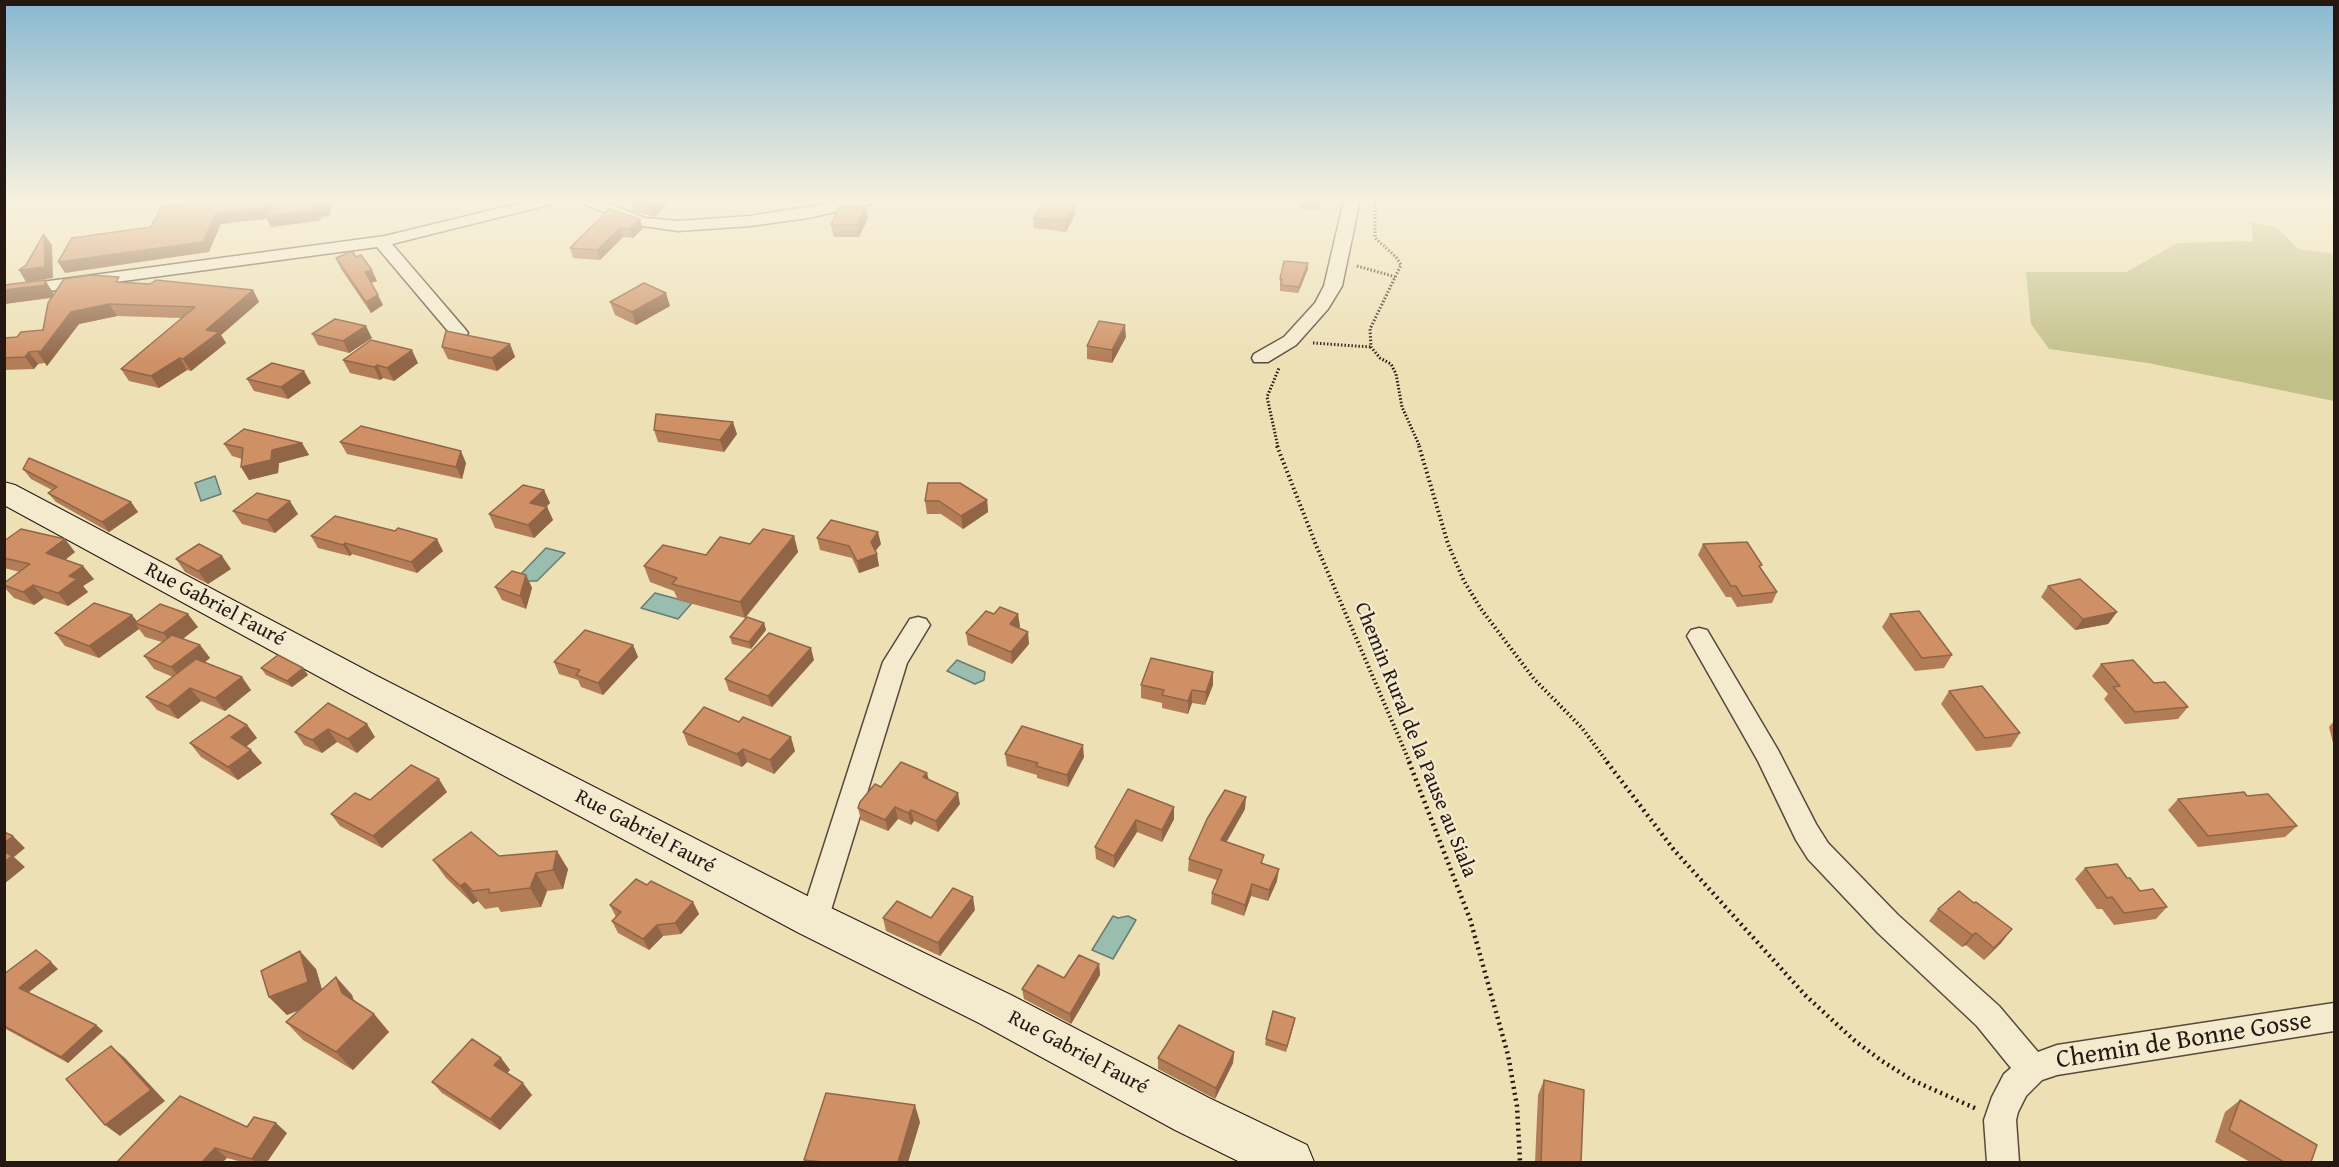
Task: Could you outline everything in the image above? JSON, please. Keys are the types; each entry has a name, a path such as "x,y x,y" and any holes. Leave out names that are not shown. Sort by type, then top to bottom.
{"street":[{"path":"4,292 290,254"},
{"path":"392,254 459,333"},
{"path":"1261,358 1290,341 1322,305 1333,286 1341,254"},
{"name":"Rue Gabriel Fauré","path":"4,492 362,684 814,920 995,1009 1192,1114 1290,1162"},
{"path":"814,920 895,662 918,625"},
{"path":"1699,636 1769,757 1806,832 1818,851 1887,924 1988,1016 2032,1069"},
{"name":"Chemin de Bonne Gosse","path":"2003,1162 2000,1120 2008,1095 2032,1069 2057,1060 2334,1017"}],"path":[{"path":"1393,254 1401,265 1371,329 1371,347 1380,358 1391,364 1396,374 1402,407 1422,452 1448,544 1464,581 1481,609 1534,679 1582,728 1700,881 1805,995 1855,1041 1912,1080 2000,1120"},
{"path":"1340,262 1396,277"},
{"path":"1290,341 1371,347"},
{"name":"Chemin Rural de la Pause au Siala","path":"1290,341 1267,397 1274,437 1316,545 1422,792 1470,919 1508,1055 1517,1106 1520,1162"}],"shaded area":[{"path":"2157,254 2334,254 2334,401 2148,363 2049,349 2031,324 2026,272 2126,272"},
{"path":"215,476 221,494 201,501 195,483"},
{"path":"546,548 565,553 537,581 527,581 519,576"},
{"path":"655,593 692,603 678,619 641,608"},
{"path":"957,660 985,672 984,680 975,684 947,671"},
{"path":"1113,916 1118,918 1128,916 1136,920 1113,959 1092,950"}],"building":[{"path":"32,254 45,254 45,267 19,270 26,265"},
{"path":"62,254 113,254 58,262"},
{"path":"344,254 354,254 356,257 361,255 372,270 365,272 378,295 366,302 336,258"},
{"path":"1284,261 1308,263 1299,287 1281,285"},
{"path":"91,275 119,277 116,282 150,284 156,280 253,290 206,330 219,332 183,359 180,358 151,376 121,369 195,307 109,304 71,312 39,354 39,351 29,352 25,357 4,358 4,338 17,337 21,332 43,330 48,303 64,279"},
{"path":"45,280 45,285 4,290 4,285"},
{"path":"644,283 666,293 632,312 610,302"},
{"path":"335,319 366,326 343,341 312,334"},
{"path":"1099,321 1125,325 1112,350 1087,346"},
{"path":"446,331 510,344 492,358 442,347"},
{"path":"371,340 412,350 387,368 343,360"},
{"path":"272,363 304,371 281,387 247,379"},
{"path":"656,414 733,422 720,440 654,430"},
{"path":"361,426 461,451 456,467 340,442"},
{"path":"244,429 302,443 272,450 271,460 241,467 243,448 224,444"},
{"path":"29,458 131,502 102,522 48,493 57,487 23,469"},
{"path":"928,483 960,483 987,500 961,516 939,501 925,501"},
{"path":"523,485 544,490 530,503 547,507 528,525 489,514"},
{"path":"257,493 290,501 267,520 233,511"},
{"path":"335,516 395,531 398,528 437,539 411,562 311,536"},
{"path":"831,520 878,532 871,542 877,554 857,561 849,546 817,538"},
{"path":"21,529 65,539 46,553 83,566 69,576 77,579 58,593 33,585 23,592 4,585 30,564 4,558 4,541"},
{"path":"763,529 794,536 740,602 672,584 677,578 644,566 663,545 706,555 720,537 750,544"},
{"path":"1747,542 1762,565 1759,566 1777,592 1742,596 1736,586 1731,586 1703,544"},
{"path":"199,544 222,556 198,571 176,559"},
{"path":"512,571 526,575 520,596 495,587"},
{"path":"2080,579 2117,612 2083,619 2048,586"},
{"path":"94,603 132,615 89,646 55,633"},
{"path":"160,604 188,614 163,633 135,623"},
{"path":"1000,607 1018,614 1010,624 1028,632 1011,652 966,633 986,611 994,614"},
{"path":"1919,611 1952,655 1922,658 1890,614"},
{"path":"747,617 764,623 749,642 730,637"},
{"path":"585,630 633,645 598,683 576,675 580,670 554,662"},
{"path":"769,633 811,648 768,696 725,679"},
{"path":"172,635 200,645 171,667 144,656"},
{"path":"278,655 303,668 287,681 261,668"},
{"path":"1151,658 1213,672 1206,692 1192,690 1188,701 1162,695 1164,690 1141,685"},
{"path":"196,659 242,677 215,698 190,688 168,706 146,697"},
{"path":"2133,660 2154,683 2165,682 2188,707 2135,712 2113,687 2120,686 2101,664"},
{"path":"1982,686 2020,733 1985,738 1949,691"},
{"path":"328,703 367,724 348,739 328,729 312,740 295,732"},
{"path":"704,707 739,722 743,717 791,737 770,760 743,749 737,754 683,732"},
{"path":"229,715 247,725 231,737 251,750 228,767 190,743"},
{"path":"1022,726 1083,745 1067,775 1036,766 1038,763 1005,754"},
{"path":"901,762 927,773 923,777 958,793 936,821 911,810 908,813 895,807 885,820 858,808 860,802 875,784 881,787"},
{"path":"411,765 439,779 373,836 331,814 355,793 370,800"},
{"path":"1128,789 1174,807 1162,830 1136,820 1114,856 1095,847"},
{"path":"1225,790 1246,797 1221,840 1264,855 1261,863 1279,869 1269,890 1252,884 1245,905 1212,893 1222,870 1189,859 1207,819"},
{"path":"2244,792 2247,796 2268,794 2297,826 2208,836 2178,799"},
{"path":"4,832 13,836 4,843"},
{"path":"471,832 499,856 557,851 553,870 536,873 530,888 489,893 489,889 473,891 465,883 460,886 433,860"},
{"path":"4,851 12,856 4,862"},
{"path":"2117,864 2140,891 2153,889 2167,907 2124,913 2112,897 2107,898 2085,868"},
{"path":"636,879 647,885 651,881 693,902 675,923 657,925 643,939 612,921 621,912 610,905"},
{"path":"953,888 973,897 938,943 883,918 897,901 931,918"},
{"path":"1959,891 2012,929 1994,948 1976,933 1972,935 1938,909"},
{"path":"36,950 51,962 19,988 96,1025 61,1057 4,1026 4,974"},
{"path":"300,951 308,982 269,997 261,971"},
{"path":"1079,955 1099,964 1070,1014 1022,989 1038,965 1064,978"},
{"path":"336,977 342,993 374,1014 336,1052 286,1022"},
{"path":"1273,1011 1295,1018 1287,1046 1266,1039"},
{"path":"1179,1025 1234,1052 1216,1088 1158,1058"},
{"path":"472,1039 501,1058 494,1065 523,1083 490,1119 432,1082"},
{"path":"111,1046 151,1090 105,1125 66,1079"},
{"path":"1544,1080 1584,1090 1581,1162 1541,1162"},
{"path":"826,1093 915,1105 898,1162 804,1160"},
{"path":"180,1096 247,1127 254,1117 276,1123 252,1159 215,1148 202,1162 117,1162"},
{"path":"2240,1100 2317,1145 2311,1162 2284,1162 2229,1130"}]}
